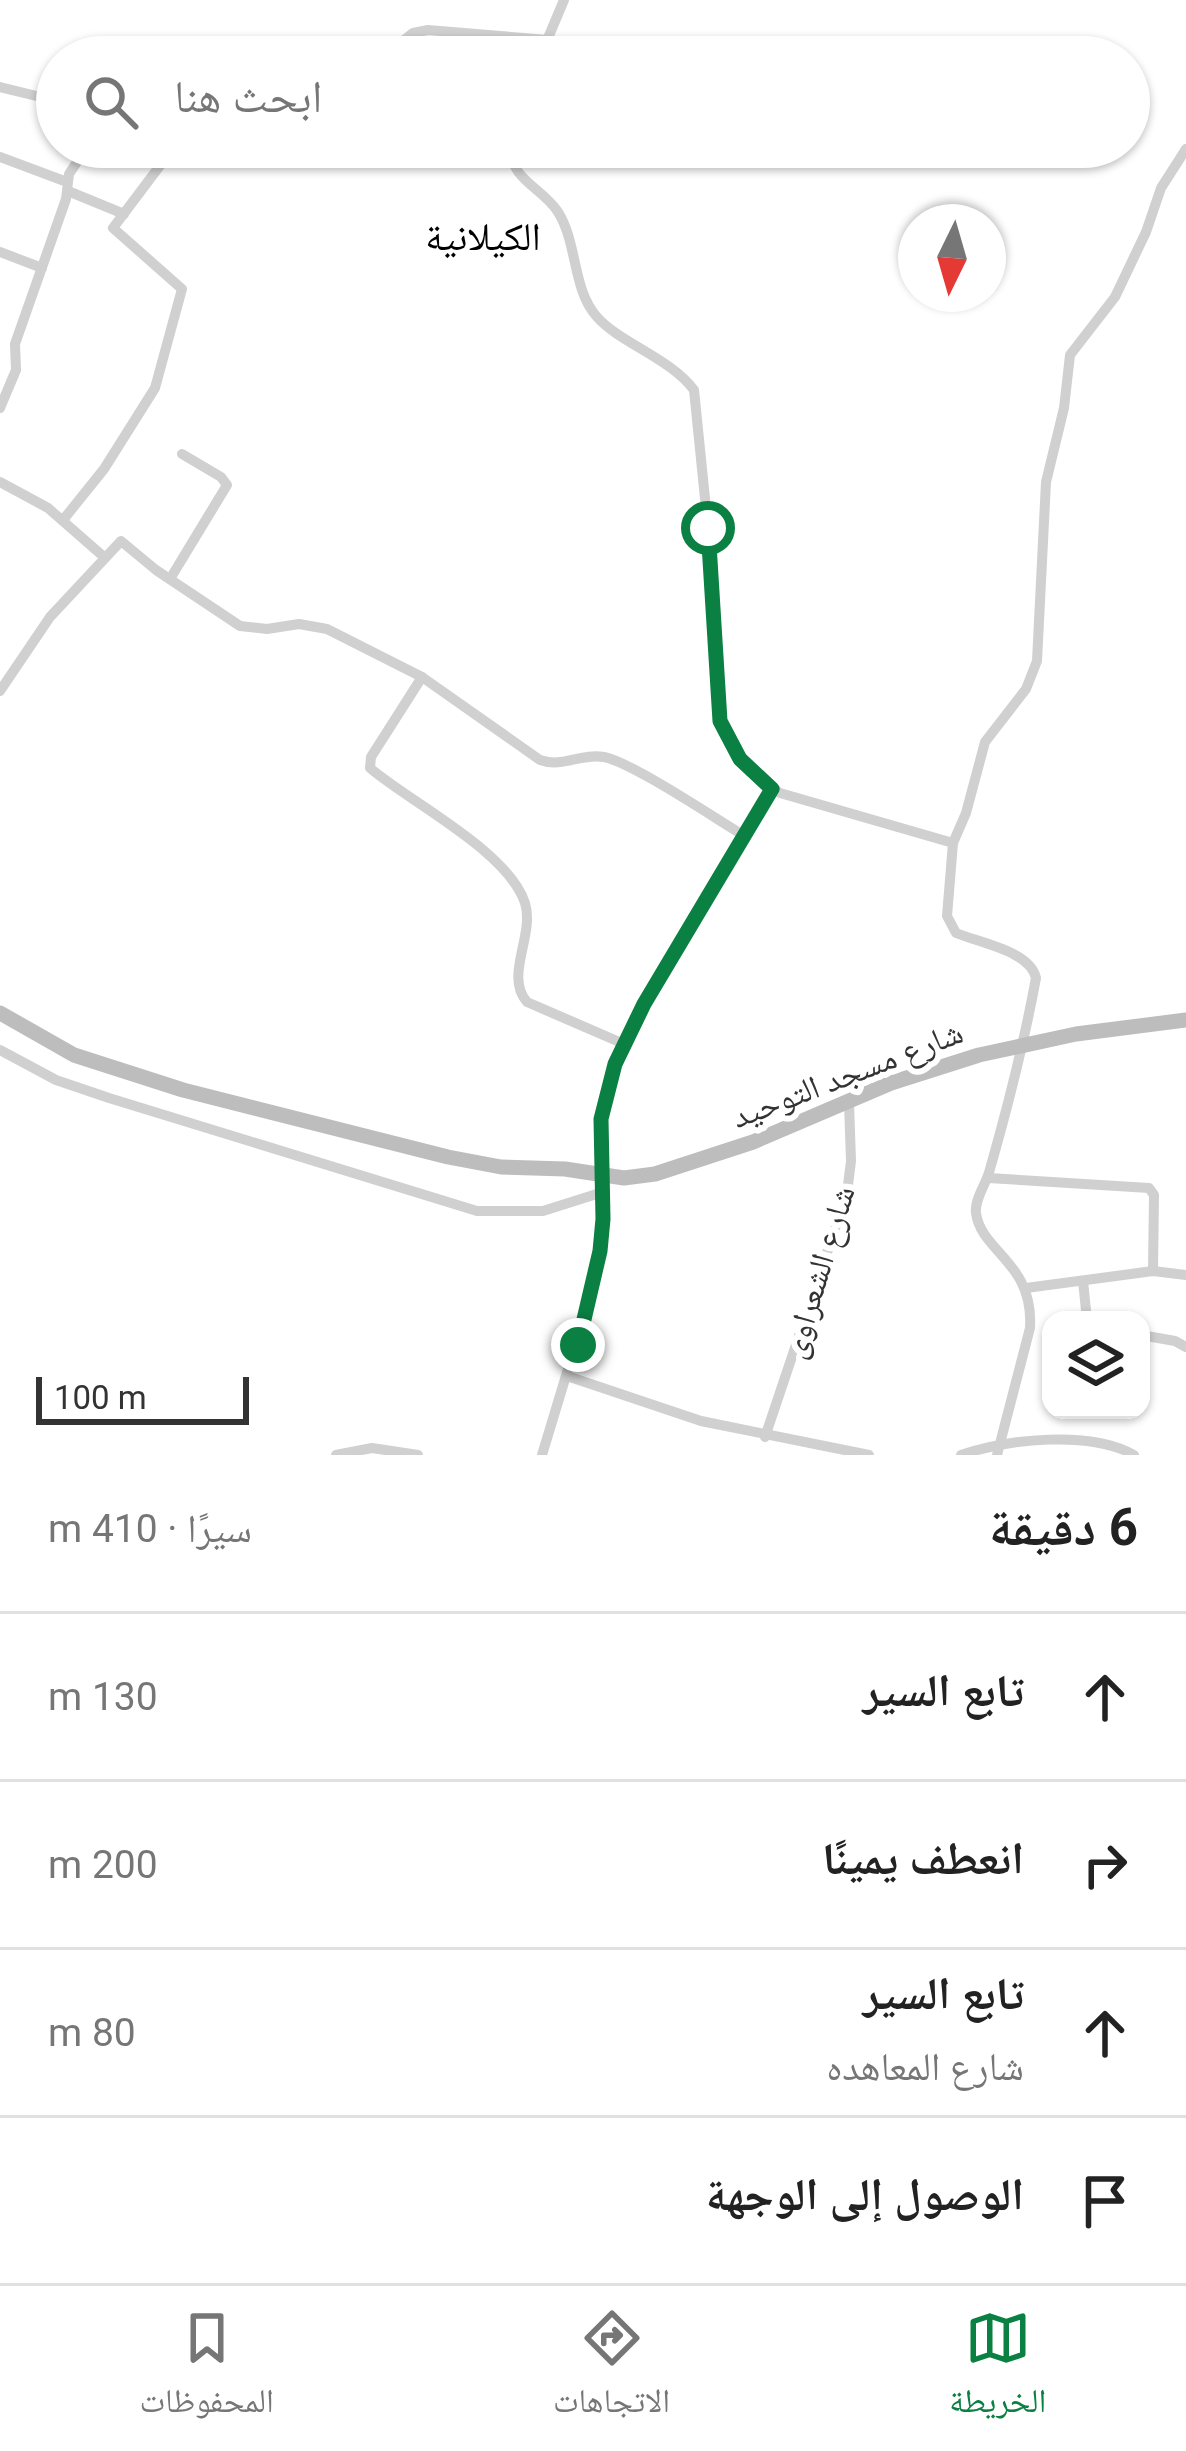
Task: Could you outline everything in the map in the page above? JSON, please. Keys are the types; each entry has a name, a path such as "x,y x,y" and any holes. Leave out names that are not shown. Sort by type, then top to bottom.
{"main road":[{"name":"شارع مسجد التوحيد","path":"0,1013 74,1055 183,1090 448,1157 603,1184 655,1174 753,1142 934,1067 1024,1044 1186,1020"}],"street":[{"path":"550,36 564,0"},
{"path":"409,36 428,30 500,36"},
{"path":"0,87 36,96"},
{"path":"997,1450 1030,1328 1026,1288 975,1207 988,1178 1024,1044 1036,970 1026,959 953,932 947,916 952,843 966,813 988,735 1026,689 1037,661 1046,482 1064,408 1070,355 1115,297 1161,188 1186,149"},
{"path":"0,157 124,214"},
{"path":"0,408 14,380 15,344 76,168"},
{"path":"63,520 104,469 154,388 183,297 178,283 115,233 115,226 158,168"},
{"path":"517,168 520,177 557,211 585,297 600,322 680,375 694,390 720,721 740,759 772,789 952,843"},
{"path":"0,252 42,268"},
{"path":"170,579 227,485 225,479 182,454"},
{"path":"0,482 63,520 104,557"},
{"path":"0,691 50,616 122,541 240,626 267,629 299,624 327,629 422,677 540,760 557,764 585,755 612,759 743,835"},
{"path":"422,677 371,757 370,768 495,862 516,886 526,907 518,984 527,1002 624,1044"},
{"path":"542,1455 594,1282 603,1184 603,1102 624,1044 772,789"},
{"path":"0,1050 56,1080 109,1098 477,1211 543,1211 603,1184"},
{"name":"شارع الشعراوى","path":"777,1455 771,1438 847,1193 849,1103"},
{"path":"988,1178 1149,1188 1154,1195 1153,1270"},
{"path":"1026,1288 1153,1270 1186,1275"},
{"path":"1083,1281 1086,1311"},
{"path":"1150,1337 1186,1347"},
{"path":"567,1376 701,1421 868,1455"},
{"path":"961,1455 1072,1442 1121,1448 1134,1455"},
{"path":"336,1455 372,1448 418,1455"}],"district":[{"name":"الكيلانية","path":"483,237"}],"route":[{"path":"578,1345 600,1251 601,1119 615,1064 644,1004 772,789 740,759 720,721 708,528"}]}
